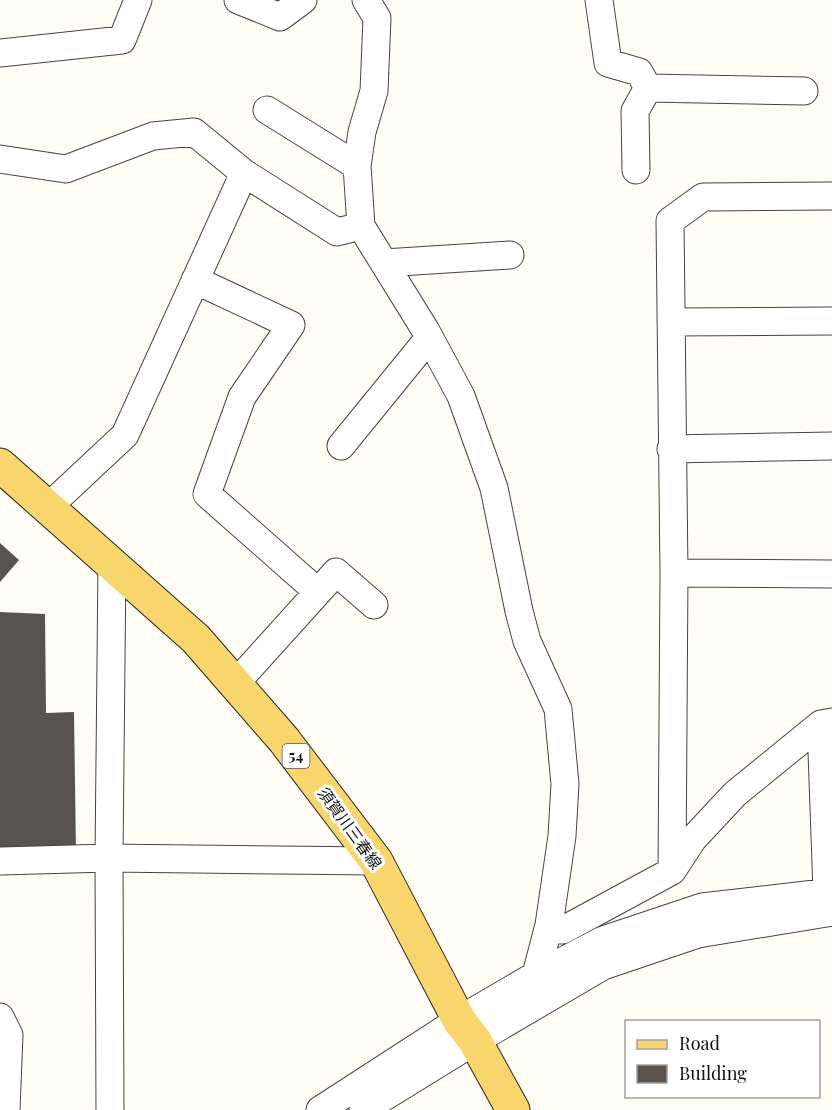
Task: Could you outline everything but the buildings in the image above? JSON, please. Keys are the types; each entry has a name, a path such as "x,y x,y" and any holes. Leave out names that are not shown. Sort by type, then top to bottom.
{"main road":[{"name":"須賀川三春線","path":"0,465 196,639 284,740 376,861 467,1031 513,1110"}],"street":[{"path":"0,53 122,40 138,0"},
{"path":"238,0 280,17 303,0"},
{"path":"366,0 377,18 376,64 374,91 362,132 357,166 361,226 429,338 461,396 494,488 527,641 558,709 565,784 562,836 548,929 536,975"},
{"path":"599,0 608,63 639,72 648,88"},
{"path":"648,88 804,91"},
{"path":"636,170 635,111 648,88"},
{"path":"267,110 357,166"},
{"path":"0,159 66,169 153,136 194,132 243,173 337,232 361,226"},
{"path":"48,507 125,435 243,173"},
{"path":"672,871 674,573 670,221 703,197 832,196"},
{"path":"384,263 510,255"},
{"path":"195,280 291,325 242,397 207,494 318,592"},
{"path":"671,322 832,321"},
{"path":"342,446 429,338"},
{"path":"671,449 832,446"},
{"path":"110,1110 109,858 112,563"},
{"path":"235,684 336,572 374,605"},
{"path":"674,573 832,574"},
{"path":"548,929 562,930 672,871 693,839 735,794 827,723"},
{"path":"827,723 830,898"},
{"path":"0,861 109,858 376,861"},
{"path":"363,1110 536,975 603,940 702,907 830,898"},
{"path":"320,1110 467,1031 603,966 698,934 830,898"},
{"path":"0,1017 9,1035 6,1110"}]}
